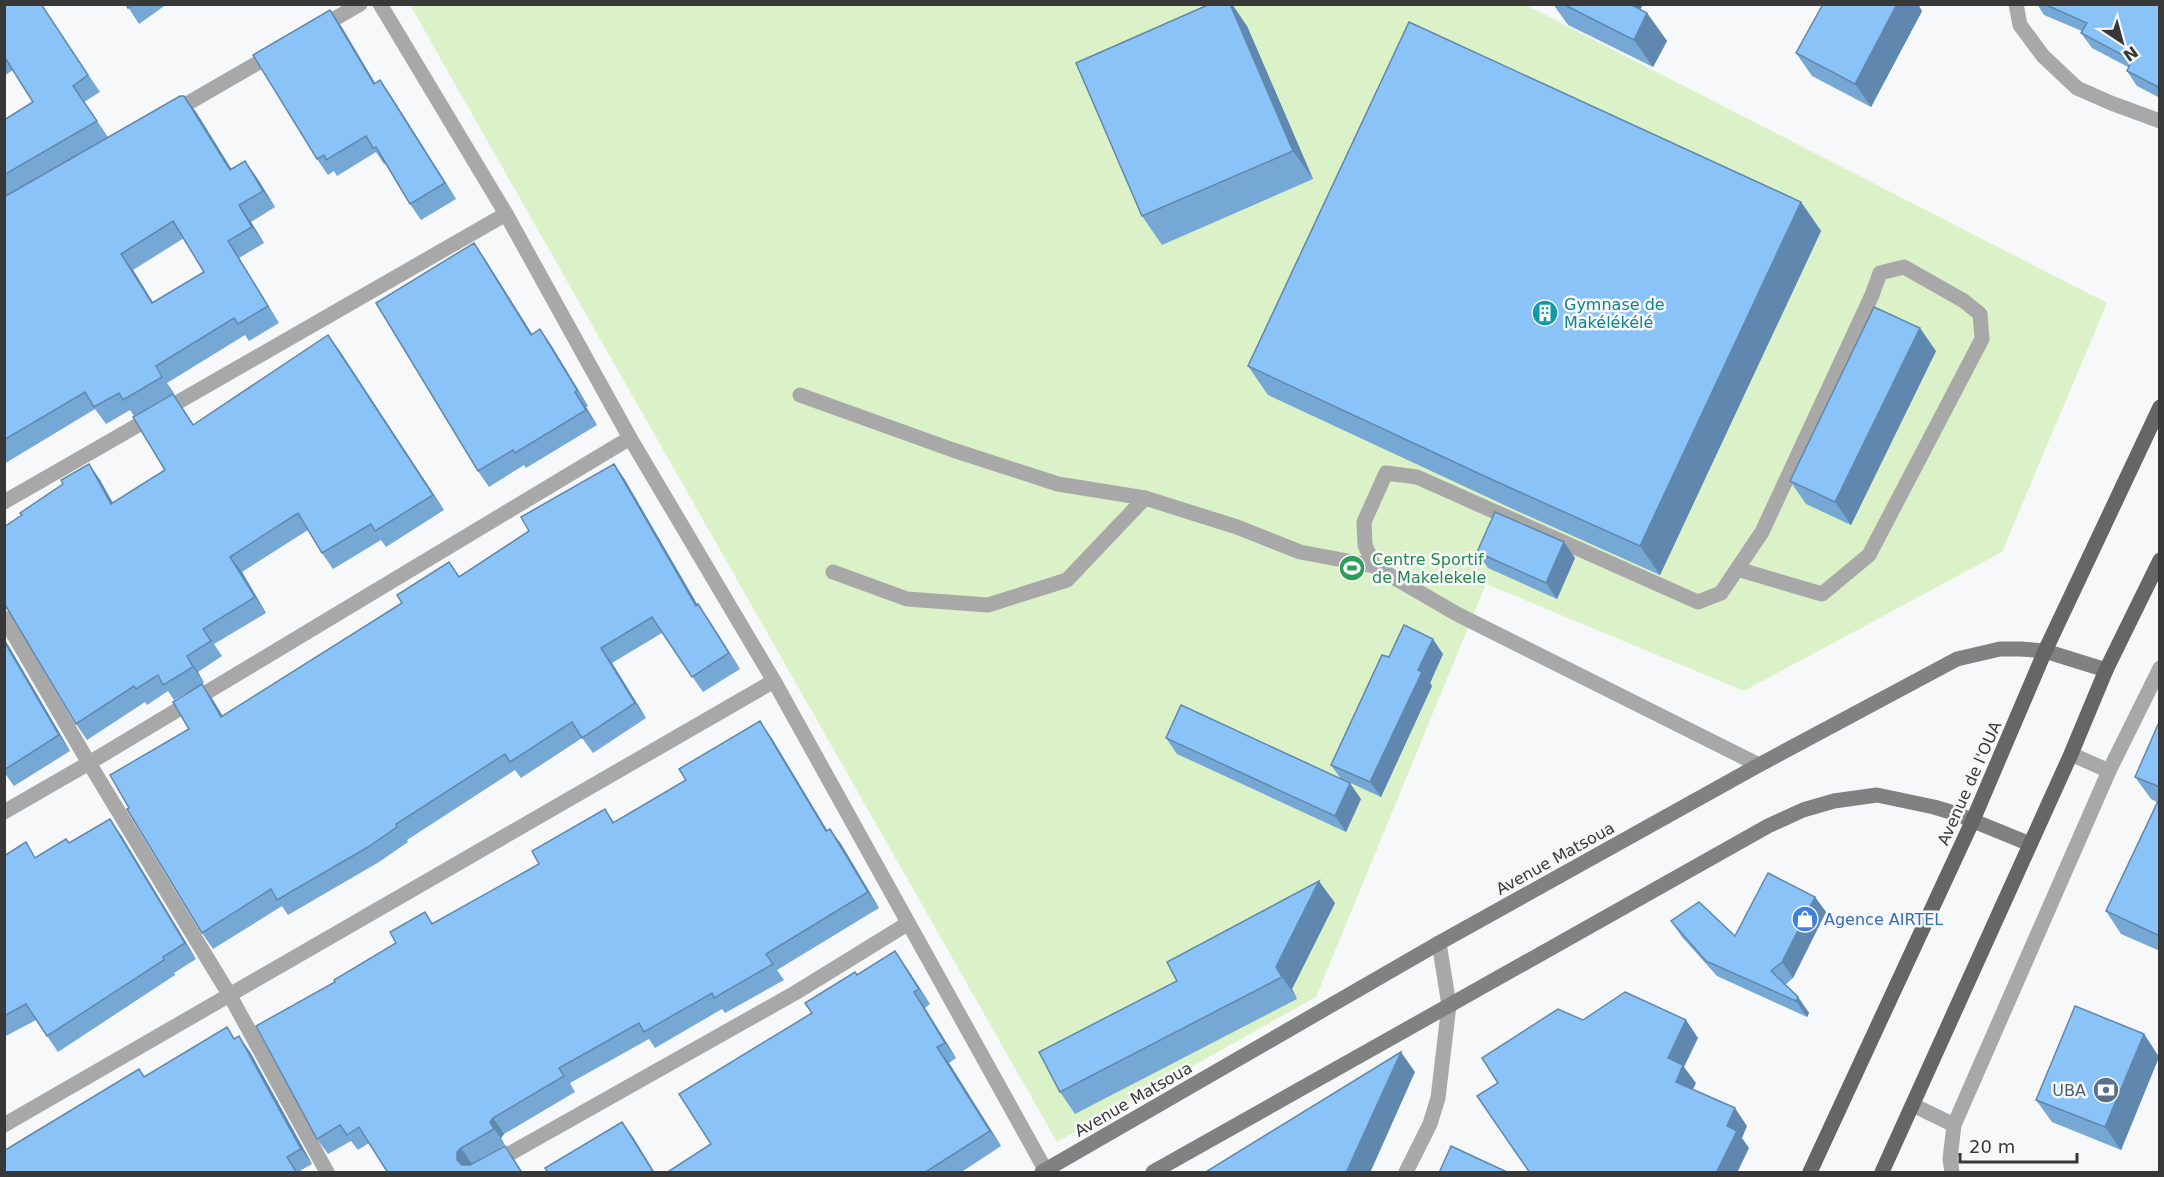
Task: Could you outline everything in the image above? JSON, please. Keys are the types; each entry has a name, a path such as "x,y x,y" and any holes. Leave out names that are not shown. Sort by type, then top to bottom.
{"main road":[{"name":"Avenue de l'OUA","path":"1810,1173 1973,820 2045,651 2160,407"},
{"path":"1882,1173 2071,754 2106,670 2160,560"}],"street":[{"path":"309,34 360,4"},
{"path":"380,4 506,214 630,438 774,681 1044,1172"},
{"path":"2016,4 2020,25 2059,73 2077,88 2160,121"},
{"path":"157,121 289,45"},
{"path":"4,502 506,214"},
{"path":"1374,566 1365,545 1365,522 1386,473 1417,477 1698,602 1721,593 1737,569 1762,532 1872,295 1880,273 1904,267 1964,301 1980,314 1982,339 1869,555 1822,594 1737,569"},
{"path":"800,395 953,450 1058,484 1145,498 1237,527 1300,552 1374,566 1457,614 1759,765"},
{"path":"4,812 88,764 630,438"},
{"path":"833,572 907,599 988,605 1067,580 1145,498"},
{"path":"4,618 88,764 229,994 327,1173"},
{"name":"Avenue Matsoua","path":"1044,1172 1439,943 1759,765 1957,660 2000,649 2045,651 2106,670"},
{"path":"1952,1173 1950,1159 1954,1125 2109,771 2160,669"},
{"path":"4,1125 774,681"},
{"path":"2071,754 2109,771"},
{"path":"1153,1173 1768,825 1803,810 1834,801 1877,795 1934,807 1973,820 2030,844"},
{"path":"477,1173 795,993 907,924"},
{"path":"1406,1173 1430,1124 1438,1098 1449,1005 1439,943"},
{"path":"1913,1105 1954,1125"}],"green space":[{"name":"Centre Sportif de Makelekele","path":"410,5 1526,5 2107,303 2002,552 1744,691 1486,584 1316,997 1057,1142"}],"building":[{"path":"4,4 41,4 88,75 73,86 97,121 4,175 4,120 33,102 4,56"},
{"path":"1210,4 1230,4 1293,151 1142,216 1076,63"},
{"path":"1563,4 1630,4 1647,13 1634,40"},
{"path":"1823,4 1897,4 1855,84 1796,53"},
{"path":"2044,4 2160,4 2160,88 2127,71 2132,60 2081,33 2087,23"},
{"path":"330,10 374,84 380,80 445,183 410,204 376,147 373,148 366,136 326,160 324,155 317,159 253,55"},
{"name":"Gymnase de Makélékélé","path":"1409,22 1801,202 1640,546 1248,366"},
{"path":"180,96 184,96 230,170 245,161 263,191 239,205 252,227 228,241 268,306 238,324 234,318 156,366 162,377 123,400 119,393 94,407 85,392 4,440 4,197","holes":["173,221 204,272 152,303 121,254"]},
{"path":"474,243 531,335 540,329 577,390 575,392 586,410 515,453 513,450 478,471 376,303"},
{"path":"1874,307 1920,328 1835,502 1790,481"},
{"path":"328,335 433,495 375,531 371,524 322,553 298,513 230,557 255,597 203,629 211,641 187,656 193,667 163,685 158,675 136,689 134,686 76,724 4,603 4,527 22,515 20,513 63,484 61,480 89,464 111,504 165,470 133,417 173,394 193,425"},
{"path":"614,464 696,606 698,604 729,653 692,677 652,617 601,648 635,703 582,738 572,722 510,762 505,754 396,824 397,827 368,847 277,900 271,889 202,933 127,809 129,808 110,775 189,729 173,702 202,684 221,717 402,603 397,595 449,562 459,577 529,531 521,517"},
{"path":"1495,512 1564,542 1546,583 1477,552"},
{"path":"1404,625 1433,639 1418,670 1422,672 1370,782 1331,765 1382,655 1389,657"},
{"path":"4,641 59,735 4,770"},
{"path":"1181,705 1350,783 1335,816 1166,738"},
{"path":"2160,720 2160,787 2135,777"},
{"path":"760,721 826,831 830,829 868,892 766,954 773,964 714,998 712,993 644,1032 639,1023 559,1068 564,1076 493,1118 490,1122 494,1129 457,1152 457,1160 462,1165 470,1165 505,1146 522,1173 388,1173 359,1127 347,1135 340,1125 317,1139 256,1026 335,982 334,980 396,943 390,932 425,912 432,924 539,864 532,851 605,809 613,823 686,780 679,769"},
{"path":"2160,797 2160,936 2106,911"},
{"path":"110,819 185,943 163,957 164,960 47,1036 26,1004 4,1016 4,856 26,842 35,858 66,839 69,843"},
{"path":"1768,873 1815,897 1782,962 1771,971 1798,997 1796,1001 1706,961 1671,921 1699,902 1735,936"},
{"path":"1319,881 1276,967 1282,977 1060,1092 1039,1052 1177,981 1167,962"},
{"path":"895,951 919,989 914,992 945,1043 937,1047 990,1131 924,1173 666,1173 711,1144 679,1094 812,1013 805,1003 855,972 857,975"},
{"path":"1625,992 1686,1020 1668,1058 1683,1065 1676,1082 1735,1108 1727,1126 1737,1131 1716,1173 1530,1173 1477,1096 1498,1083 1482,1058 1558,1009 1583,1020"},
{"path":"2075,1006 2144,1034 2105,1127 2036,1100"},
{"path":"227,1027 234,1039 239,1036 301,1149 287,1157 297,1173 4,1173 4,1151 139,1069 144,1077"},
{"path":"1401,1052 1346,1173 1204,1173"},
{"path":"622,1122 654,1173 548,1173 545,1168"},
{"path":"1451,1146 1509,1173 1439,1173"}],"place":[{"name":"Gymnase de Makélékélé","path":"1545,313"},
{"name":"Centre Sportif de Makelekele","path":"1352,568"},
{"name":"Agence AIRTEL","path":"1805,919"},
{"name":"UBA","path":"2106,1090"}]}
